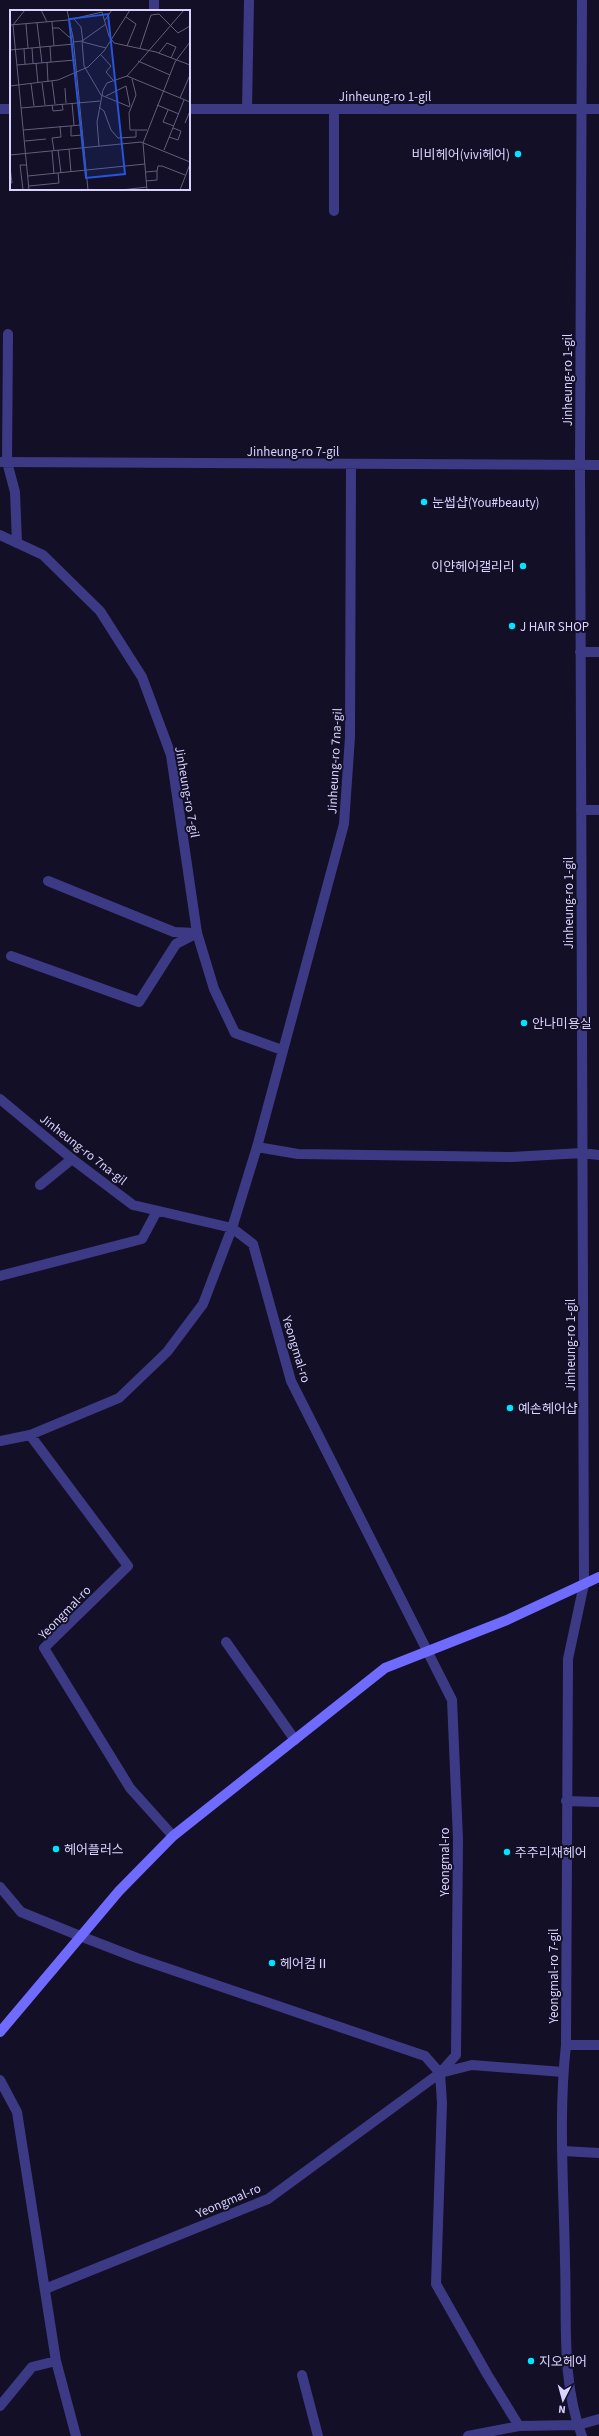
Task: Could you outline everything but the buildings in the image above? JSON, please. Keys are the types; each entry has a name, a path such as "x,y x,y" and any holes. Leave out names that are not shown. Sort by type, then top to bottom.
{"street":[{"path":"248,109 249,0"},
{"name":"Jinheung-ro 1-gil","path":"582,0 580,652 584,1584"},
{"path":"581,108 599,109"},
{"name":"Jinheung-ro 1-gil","path":"190,109 581,108"},
{"path":"334,109 334,211"},
{"path":"8,334 4,462 15,492 18,543"},
{"name":"Jinheung-ro 7-gil","path":"4,462 599,465"},
{"name":"Jinheung-ro 7na-gil","path":"0,1441 30,1435 119,1398 167,1352 203,1304 232,1228 257,1147 344,824 350,737 351,464"},
{"name":"Jinheung-ro 7-gil","path":"0,535 44,555 100,611 142,677 171,755 197,933"},
{"path":"580,652 599,652"},
{"path":"581,810 599,810"},
{"path":"48,881 174,932 197,933"},
{"path":"197,933 214,989 236,1033 282,1050"},
{"path":"11,956 139,1002 176,944 197,933"},
{"name":"Jinheung-ro 7na-gil","path":"0,1098 72,1158 133,1205 232,1228"},
{"path":"257,1147 298,1154 512,1157 582,1154 599,1155"},
{"path":"40,1184 72,1158"},
{"path":"0,1276 142,1239 157,1211"},
{"name":"Yeongmal-ro","path":"45,2289 268,2199 440,2073 456,2055 458,1839 452,1700 426,1652 396,1589 291,1381 253,1244 232,1228"},
{"name":"Yeongmal-ro","path":"30,1435 128,1566 44,1648 130,1788 173,1836"},
{"path":"0,2032 118,1891 173,1836 385,1668 507,1620 599,1577"},
{"name":"Yeongmal-ro 7-gil","path":"582,2436 578,2425 568,2377 562,2151 563,2072 566,2045 566,1801 568,1659 584,1584"},
{"path":"226,1642 295,1740"},
{"path":"566,1801 599,1802"},
{"path":"0,1886 21,1912 80,1936 137,1958 425,2056 440,2073 442,2103 436,2284 486,2374 519,2426"},
{"path":"566,2045 599,2045"},
{"name":"Yeongmal-ro","path":"440,2073 472,2065 563,2072"},
{"path":"0,2080 16,2112 56,2361 76,2436"},
{"path":"562,2151 599,2153"},
{"path":"0,2406 32,2367 56,2361"},
{"path":"302,2375 318,2436"},
{"path":"468,2436 519,2426 578,2425 599,2419"}],"place":[{"name":"비비헤어(vivi헤어)","path":"518,154"},
{"name":"눈썹샵(You#beauty)","path":"424,502"},
{"name":"이얀헤어갤리리","path":"523,566"},
{"name":"J HAIR SHOP","path":"512,626"},
{"name":"안나미용실","path":"524,1023"},
{"name":"예손헤어샵","path":"510,1408"},
{"name":"헤어플러스","path":"56,1849"},
{"name":"주주리재헤어","path":"507,1852"},
{"name":"헤어컴Ⅱ","path":"272,1963"},
{"name":"지오헤어","path":"531,2361"}]}
